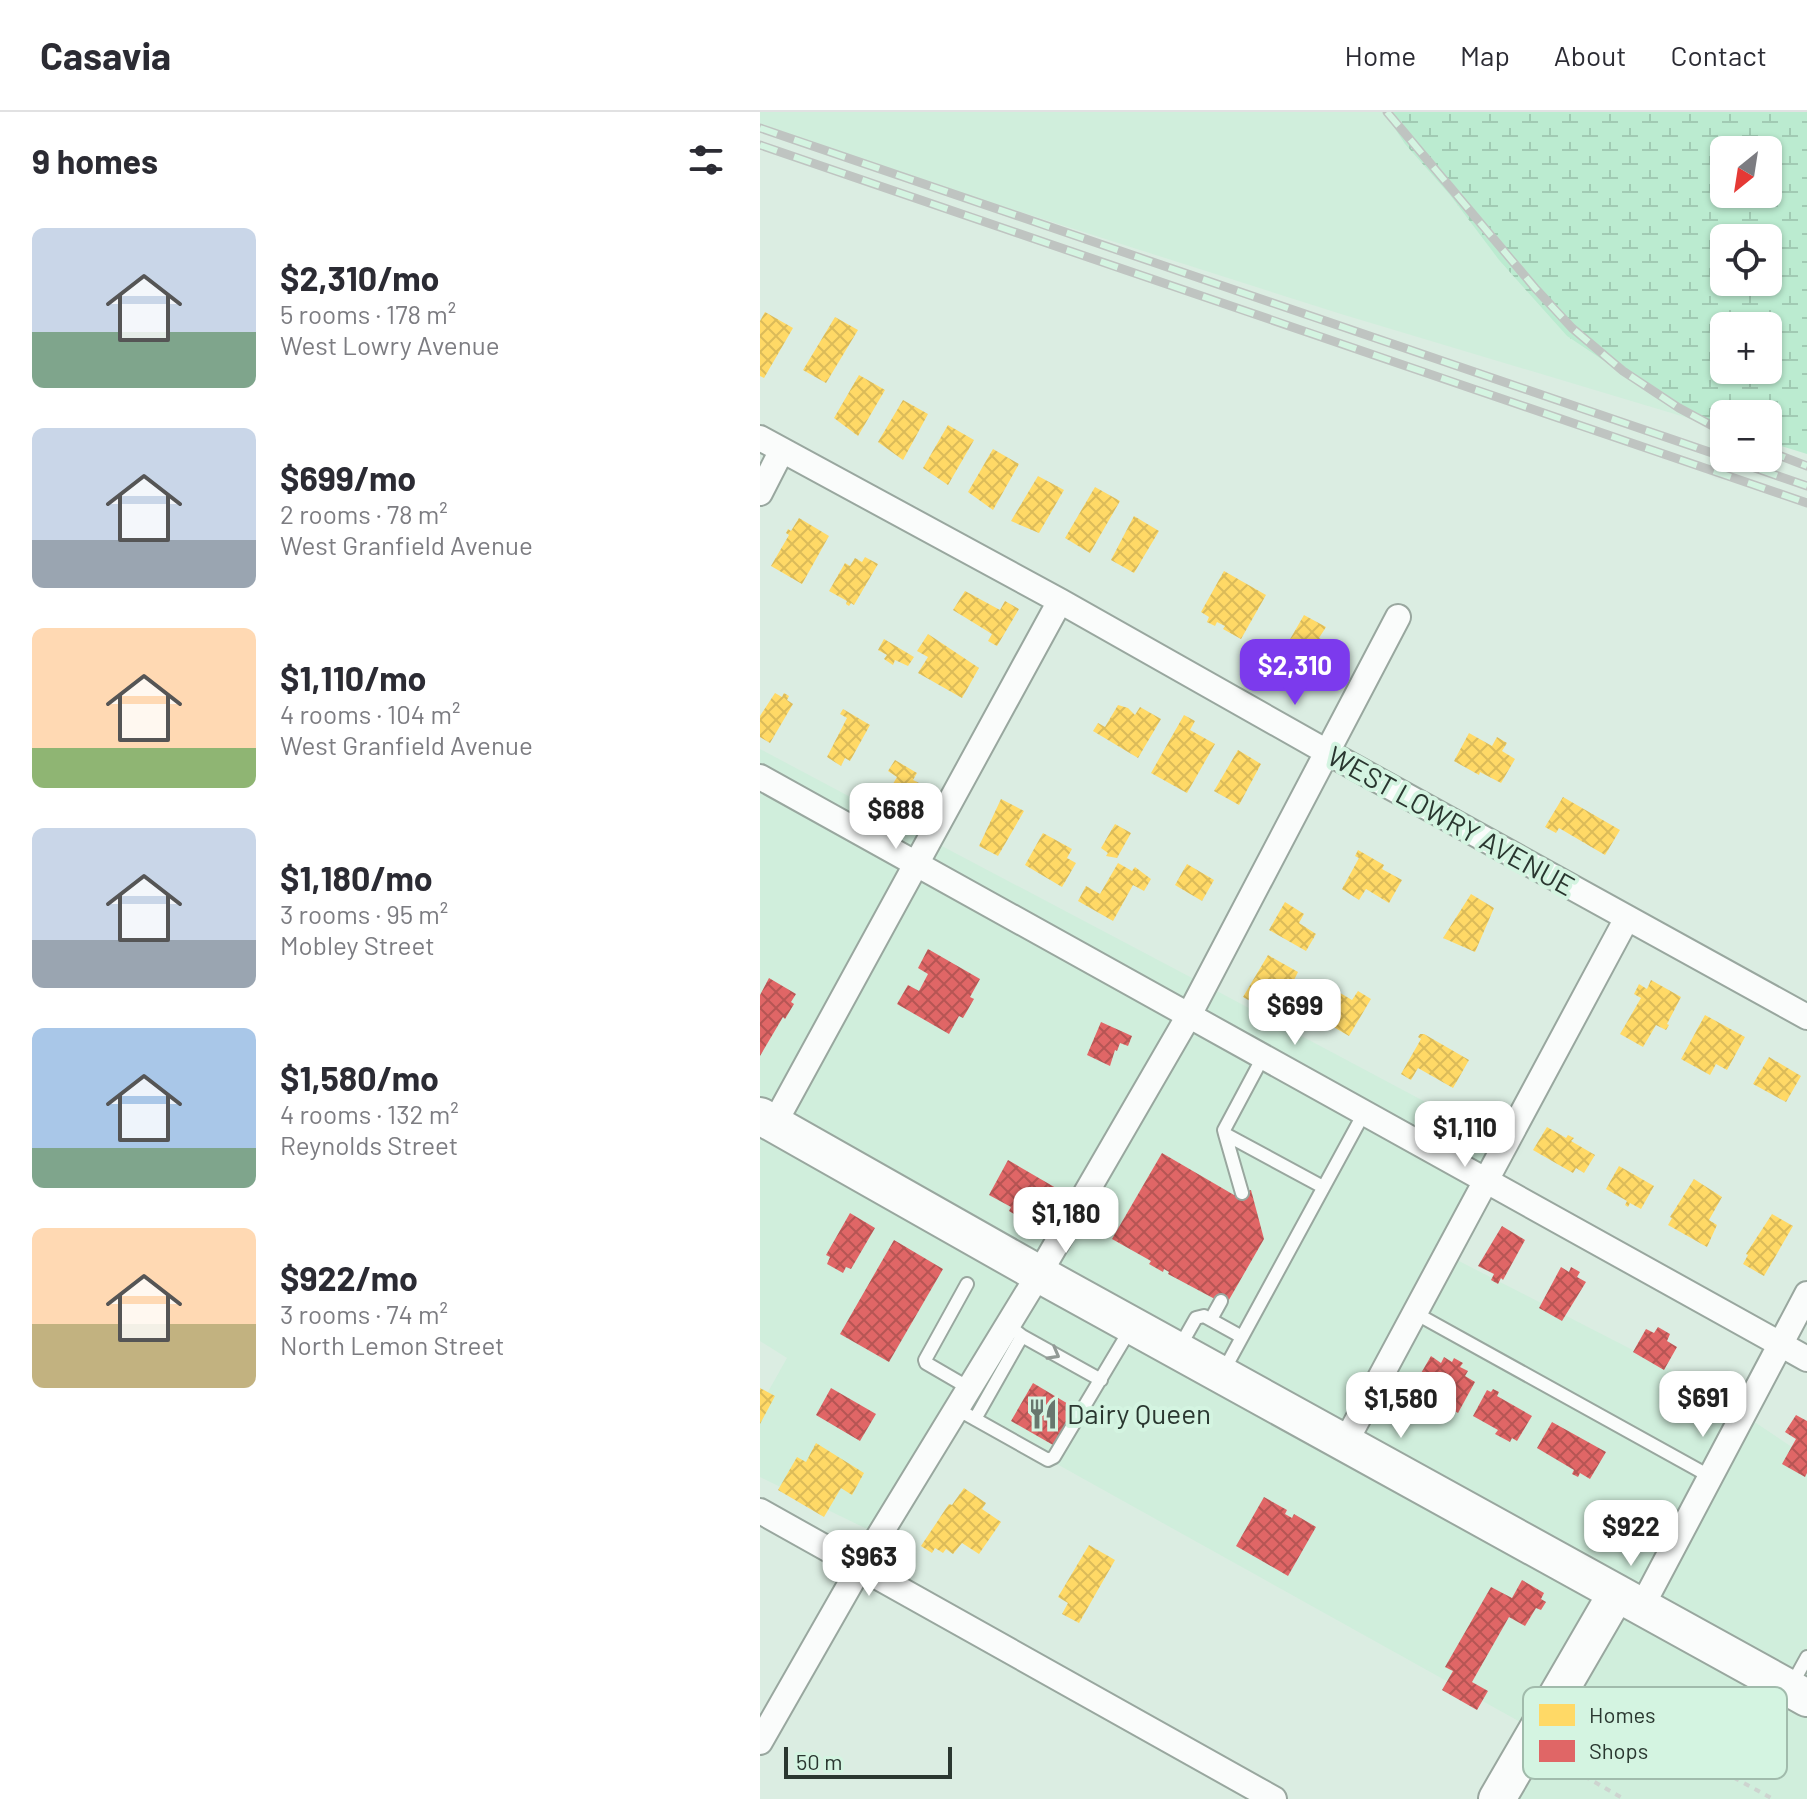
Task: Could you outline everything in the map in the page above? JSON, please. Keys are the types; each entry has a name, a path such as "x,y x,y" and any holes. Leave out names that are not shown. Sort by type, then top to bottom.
{"main road":[{"path":"767,1120 1629,1601 1790,1685"},
{"path":"1572,1687 1629,1601"},
{"path":"1497,1799 1523,1760"}],"street":[{"name":"WEST LOWRY AVENUE","path":"760,438 1060,601 1807,1017"},
{"path":"760,493 782,450"},
{"path":"767,1120 916,865 1060,601"},
{"path":"760,1742 942,1432 967,1405 1015,1331 1039,1274 1188,1017 1398,617"},
{"path":"760,777 1807,1359"},
{"path":"1345,1443 1627,918"},
{"path":"1629,1601 1711,1477 1807,1294"},
{"path":"760,1511 1274,1799"}],"lane":[{"path":"1242,1193 1224,1130 1263,1057"},
{"path":"1221,1375 1364,1113"},
{"path":"1225,1134 1323,1187"},
{"path":"967,1284 926,1363 967,1405 1048,1460 1054,1457 1133,1326"},
{"path":"1211,1319 1221,1301"},
{"path":"1415,1313 1711,1477"},
{"path":"1178,1351 1196,1318 1204,1316 1242,1337"},
{"path":"1015,1331 1101,1380"}],"path":[{"path":"1589,1779 1624,1799"},
{"path":"1736,1779 1773,1799"}],"shaded area":[{"path":"760,112 1384,112 1405,144 1450,195 1499,260 1567,336 1634,381 1708,424 1341,314 760,129"},
{"path":"760,749 920,834 770,1107 760,1101"},
{"path":"940,845 1194,979 1036,1257 790,1118"},
{"path":"1215,990 1495,1139 1341,1426 1056,1269"},
{"path":"760,1132 1023,1280 869,1530 760,1477 760,1406 787,1358 760,1341"},
{"path":"1457,1260 1701,1385 1734,1408 1638,1590 1361,1437"},
{"path":"1043,1291 1599,1600 1545,1687 1523,1687 1522,1723 967,1414"},
{"path":"1753,1421 1807,1457 1807,1683 1658,1602"},
{"path":"1620,1611 1759,1687 1576,1687"},
{"path":"1787,1702 1807,1713 1807,1799 1510,1799 1523,1777 1787,1779"}],"green space":[{"path":"1384,112 1807,112 1807,454 1782,446 1782,400 1710,400 1710,425 1634,381 1567,336 1499,260 1450,195 1405,144"}],"building: Homes":[{"path":"765,312 793,328 764,378 760,376 760,321"},
{"path":"835,317 858,330 826,383 803,370"},
{"path":"859,375 885,390 858,436 834,418"},
{"path":"903,400 928,414 903,460 878,442"},
{"path":"948,425 974,440 948,485 923,468"},
{"path":"993,449 1019,464 993,510 968,492"},
{"path":"1038,476 1064,490 1039,533 1011,521"},
{"path":"1095,487 1120,501 1090,553 1065,538"},
{"path":"1134,516 1159,531 1134,573 1111,560"},
{"path":"799,518 829,536 802,584 771,566 789,535 786,533 788,529 791,531"},
{"path":"865,557 878,564 854,605 851,603 849,606 847,601 829,591 845,563 850,566 855,558 862,562"},
{"path":"1224,571 1266,595 1241,639 1217,622 1215,626 1207,622 1209,617 1201,612"},
{"path":"965,591 1000,610 1005,601 1019,609 997,646 988,641 992,634 953,610"},
{"path":"1304,615 1326,627 1319,638 1328,643 1317,666 1320,668 1308,689 1265,663 1276,643 1285,648"},
{"path":"928,634 979,668 962,698 918,673 928,657 917,651"},
{"path":"884,639 914,657 908,666 895,660 893,665 884,659 887,655 878,650"},
{"path":"775,693 782,697 784,693 789,696 787,700 793,704 770,743 760,737 760,716"},
{"path":"1118,705 1128,708 1135,715 1140,707 1161,719 1138,758 1093,731 1098,723 1105,727"},
{"path":"843,709 870,725 850,761 845,758 841,766 827,757 847,718 840,714"},
{"path":"1184,715 1195,721 1190,730 1215,744 1187,793 1151,773"},
{"path":"1469,733 1492,746 1497,737 1507,743 1502,751 1515,759 1501,783 1454,761"},
{"path":"1238,750 1261,764 1239,805 1214,791"},
{"path":"895,760 917,773 913,780 921,784 910,804 914,807 906,820 891,811 894,807 883,801 897,777 888,771"},
{"path":"1563,797 1620,830 1605,855 1559,828 1556,833 1545,827"},
{"path":"1001,799 1024,811 998,856 979,846"},
{"path":"1115,824 1131,833 1117,858 1106,856 1108,853 1101,848"},
{"path":"1043,833 1072,849 1067,858 1076,863 1062,887 1025,865"},
{"path":"1358,850 1402,880 1389,903 1366,889 1359,900 1342,889 1359,858 1355,856"},
{"path":"1118,863 1132,871 1135,867 1151,879 1144,891 1133,885 1113,921 1078,901 1086,886 1100,894"},
{"path":"1187,864 1214,880 1202,901 1175,885"},
{"path":"1471,894 1494,908 1475,952 1443,938"},
{"path":"1285,902 1304,914 1299,923 1316,934 1306,951 1269,930"},
{"path":"1268,955 1298,972 1274,1014 1243,997"},
{"path":"1651,980 1681,997 1666,1030 1656,1025 1643,1047 1620,1034 1641,998 1634,994 1639,984 1647,989"},
{"path":"1335,990 1352,1000 1358,991 1371,999 1349,1036 1332,1026 1335,1021 1321,1013"},
{"path":"1705,1015 1745,1037 1727,1070 1716,1064 1710,1075 1681,1059"},
{"path":"1420,1034 1469,1060 1453,1088 1418,1068 1411,1080 1401,1074 1421,1039 1418,1037"},
{"path":"1769,1057 1801,1076 1786,1102 1753,1084"},
{"path":"1547,1127 1566,1138 1568,1135 1574,1138 1571,1141 1595,1155 1584,1173 1576,1168 1573,1173 1533,1150"},
{"path":"1619,1166 1654,1186 1641,1209 1630,1203 1628,1207 1625,1205 1627,1201 1606,1189"},
{"path":"1694,1179 1722,1197 1709,1220 1717,1225 1707,1247 1668,1225"},
{"path":"1772,1214 1793,1226 1764,1276 1743,1264 1746,1254"},
{"path":"760,1388 775,1396 760,1424"},
{"path":"816,1443 864,1473 852,1495 841,1488 824,1517 778,1490 797,1457 806,1462"},
{"path":"964,1488 986,1503 982,1509 1001,1522 979,1554 962,1543 953,1554 946,1549 943,1553 935,1548 932,1553 921,1546 949,1504 952,1505"},
{"path":"1089,1545 1115,1560 1079,1623 1062,1614 1068,1603 1058,1597"}],"building: Shops":[{"path":"928,949 980,979 970,997 974,999 949,1034 897,1004 908,985 919,991 928,974 918,968"},
{"path":"769,978 796,994 791,1002 794,1004 760,1056 760,995"},
{"path":"1101,1022 1132,1036 1128,1046 1120,1043 1110,1066 1087,1055"},
{"path":"1162,1153 1234,1195 1251,1190 1264,1239 1226,1305 1164,1269 1163,1272 1149,1264 1151,1261 1112,1239"},
{"path":"1008,1160 1056,1188 1036,1222 1024,1215 1022,1219 1009,1211 1011,1207 989,1195"},
{"path":"850,1213 875,1228 851,1269 846,1267 843,1273 827,1264 830,1257 826,1255"},
{"path":"1502,1226 1525,1240 1498,1284 1491,1280 1494,1274 1478,1266"},
{"path":"894,1240 943,1269 889,1362 840,1334"},
{"path":"1561,1267 1569,1272 1571,1267 1580,1272 1577,1277 1586,1282 1562,1321 1539,1308"},
{"path":"1658,1327 1670,1334 1667,1341 1677,1347 1664,1370 1633,1352 1646,1329 1654,1333"},
{"path":"1431,1356 1441,1363 1444,1357 1463,1363 1460,1367 1468,1371 1465,1376 1475,1382 1458,1413 1446,1406 1444,1411 1429,1402 1432,1398 1413,1387"},
{"name":"Dairy Queen","path":"1033,1383 1075,1408 1053,1445 1011,1421"},
{"path":"831,1388 876,1414 860,1441 816,1415"},
{"path":"1493,1389 1499,1392 1497,1396 1532,1416 1517,1441 1512,1438 1510,1442 1495,1434 1498,1430 1473,1416 1487,1390 1491,1392"},
{"path":"1796,1415 1807,1421 1805,1477 1782,1464 1796,1439 1785,1432"},
{"path":"1552,1422 1606,1452 1590,1479 1580,1473 1578,1477 1572,1474 1574,1470 1537,1448"},
{"path":"1264,1497 1287,1510 1285,1514 1292,1518 1294,1514 1316,1527 1288,1576 1236,1546"},
{"path":"1522,1580 1544,1593 1541,1599 1546,1602 1541,1610 1536,1608 1525,1626 1509,1617 1472,1682 1488,1691 1477,1710 1442,1690 1453,1671 1445,1667 1491,1587 1512,1598"}],"railway":[{"path":"1387,112 1572,328 1623,371 1710,425"},
{"path":"760,128 1710,452"},
{"path":"760,145 1807,503"},
{"path":"1782,456 1807,466"},
{"path":"1766,472 1807,486"}],"place":[{"name":"Dairy Queen","path":"1043,1414"}]}
